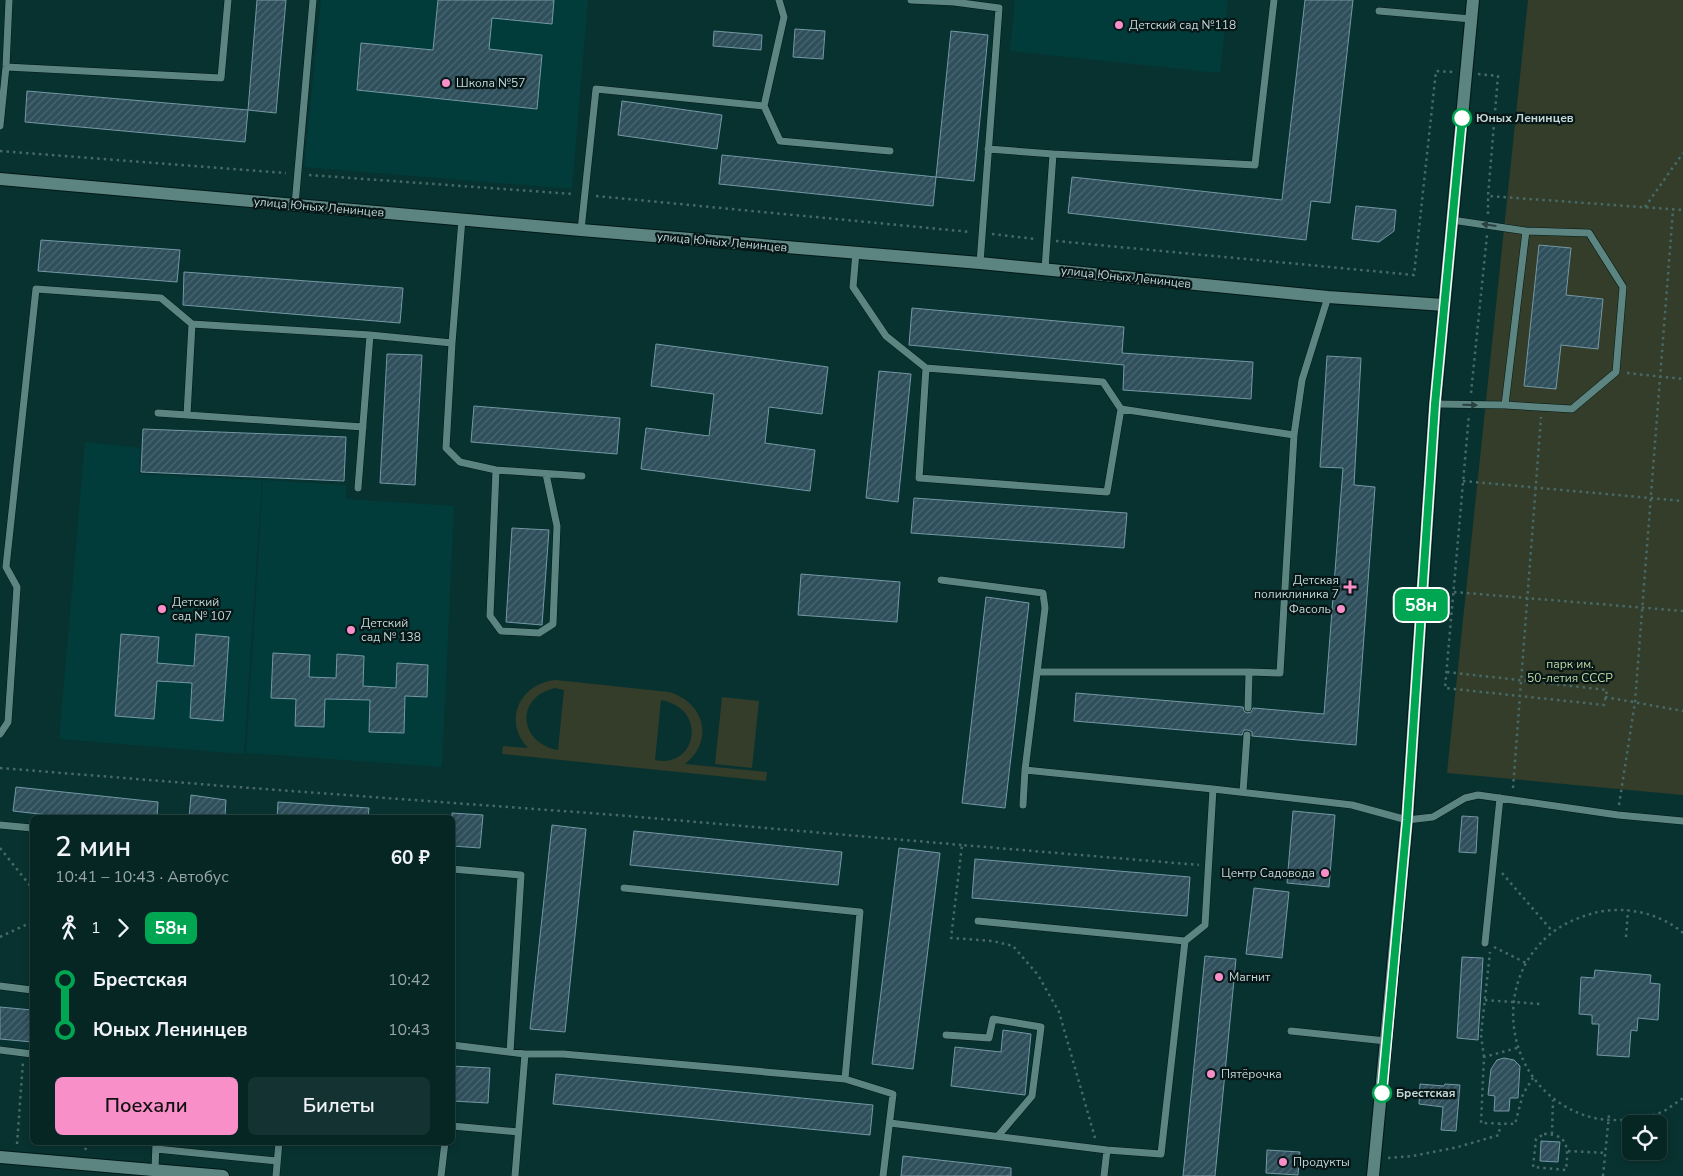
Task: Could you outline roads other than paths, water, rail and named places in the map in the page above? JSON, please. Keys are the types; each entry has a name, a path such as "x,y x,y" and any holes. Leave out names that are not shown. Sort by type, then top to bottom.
{"street":[{"path":"1373,1176 1407,820 1435,404 1473,0"},
{"name":"улица Юных Ленинцев","path":"0,179 980,263 1328,297 1444,305"},
{"path":"0,1157 223,1176"}],"lane":[{"path":"0,126 6,67 9,0"},
{"path":"6,67 221,78 228,0"},
{"path":"295,205 313,0"},
{"path":"779,0 784,16 764,106 780,141 890,152"},
{"path":"911,0 954,1 999,8 980,263"},
{"path":"988,149 1256,166 1274,0"},
{"path":"1379,11 1471,19"},
{"path":"582,230 596,89 764,106"},
{"path":"1045,269 1054,154"},
{"path":"462,219 446,448 460,462 496,470 582,476"},
{"path":"1435,404 1505,405 1572,409 1616,372 1623,287 1589,233 1526,230 1452,220"},
{"path":"1505,405 1526,230"},
{"path":"856,252 853,287 886,336 926,368 1103,382 1121,409 1107,492 919,478 926,368"},
{"path":"0,734 8,722 17,587 3,567 36,289 161,298 192,324 452,343"},
{"path":"1037,672 1280,673 1294,435 1302,380 1328,297"},
{"path":"187,415 192,324"},
{"path":"358,488 370,336"},
{"path":"1121,409 1294,435"},
{"path":"158,413 363,427"},
{"path":"496,470 490,616 500,631 539,634 553,624 557,526 546,474"},
{"path":"941,580 1042,593 1045,608 1025,770 1023,805"},
{"path":"1248,672 1248,708"},
{"path":"1243,792 1246,735"},
{"path":"1025,770 1352,805 1407,820 1432,818 1465,798 1478,795 1618,815 1683,821"},
{"path":"978,921 1185,941 1206,924 1213,789"},
{"path":"1485,943 1500,798"},
{"path":"0,825 30,828"},
{"path":"455,870 521,875 510,1052"},
{"path":"624,888 860,912 845,1079"},
{"path":"890,1123 1107,1150 1161,1154 1185,941"},
{"path":"0,986 30,990"},
{"path":"946,1035 989,1038 993,1019 1041,1027 1032,1096 998,1136"},
{"path":"1291,1032 1386,1041"},
{"path":"455,1046 525,1054 563,1054 845,1079 893,1094 883,1176"},
{"path":"0,1050 30,1054"},
{"path":"515,1176 525,1054"},
{"path":"455,1126 518,1132"},
{"path":"276,1176 279,1145"},
{"path":"441,1176 444,1145"},
{"path":"155,1170 156,1146 277,1160"},
{"path":"1104,1176 1107,1150"}],"place":[{"name":"Детский сад №118","path":"1119,25"},
{"name":"Школа №57","path":"446,83"},
{"name":"Юных Ленинцев","path":"1462,118"},
{"name":"Детская поликлиника 7","path":"1350,587"},
{"name":"Детский сад № 107","path":"162,609"},
{"name":"Фасоль","path":"1341,609"},
{"name":"Детский сад № 138","path":"351,630"},
{"name":"Центр Садовода","path":"1325,873"},
{"name":"Магнит","path":"1219,977"},
{"name":"Пятёрочка","path":"1211,1074"},
{"name":"Брестская","path":"1382,1093"},
{"name":"Продукты","path":"1283,1162"}],"park label":[{"name":"парк им. 50-летия СССР","path":"1570,671"}]}
